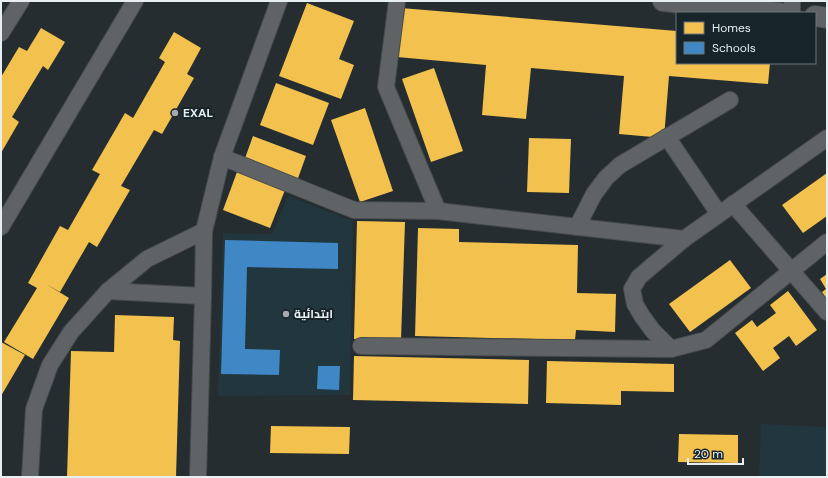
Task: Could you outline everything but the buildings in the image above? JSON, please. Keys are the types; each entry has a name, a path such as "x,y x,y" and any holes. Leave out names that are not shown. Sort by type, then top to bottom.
{"street":[{"path":"1,33 21,1"},
{"path":"1,227 135,1"},
{"path":"198,477 204,231 222,157 279,1"},
{"path":"397,1 386,87 438,211"},
{"path":"663,1 688,2 771,12"},
{"path":"792,1 792,12"},
{"path":"816,16 827,18"},
{"path":"577,227 594,194 606,178 620,165 730,100"},
{"path":"667,137 719,214"},
{"path":"671,349 642,316 635,304 632,289 639,277 684,239 827,138"},
{"path":"222,157 354,210 438,211 684,239"},
{"path":"734,204 827,312"},
{"path":"30,477 34,410 50,366 71,332 108,291 147,259 204,231"},
{"path":"360,346 671,349 706,340 827,242"},
{"path":"108,291 203,296"}],"shaded area":[{"name":"ابتدائية","path":"288,196 353,221 350,395 218,396 223,233 272,234"},
{"path":"761,424 827,427 827,477 759,477"}],"place":[{"name":"EXAL","path":"175,113"},
{"name":"ابتدائية","path":"286,314"}]}
